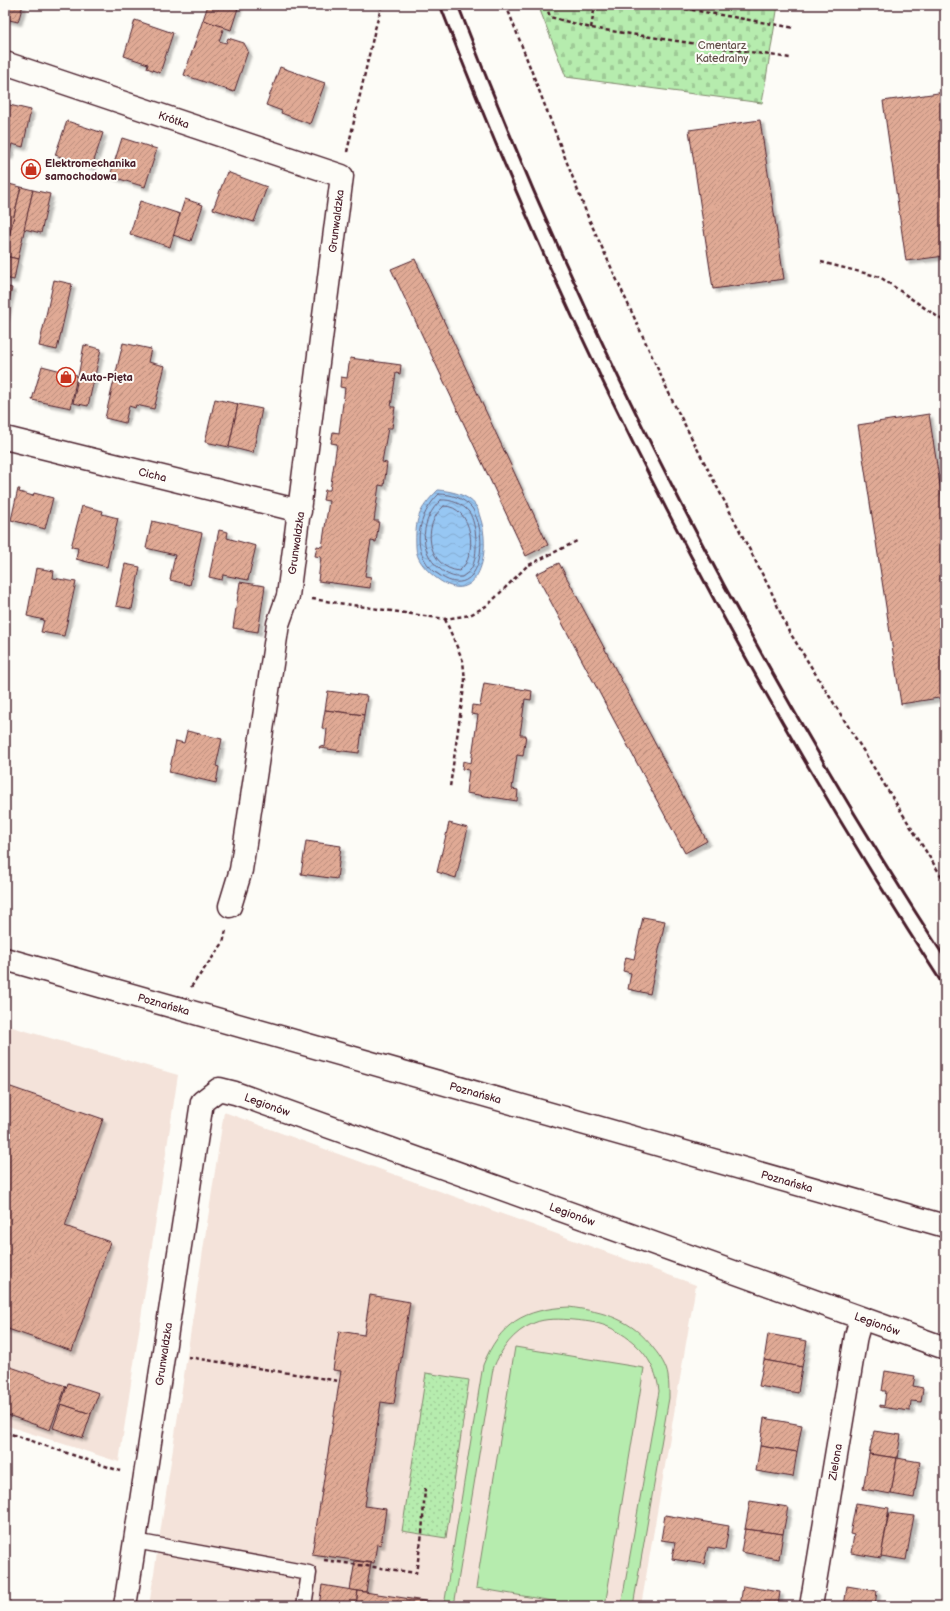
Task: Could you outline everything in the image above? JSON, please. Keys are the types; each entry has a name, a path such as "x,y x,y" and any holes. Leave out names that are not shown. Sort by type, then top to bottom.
{"street":[{"name":"Krótka","path":"5,63 342,176"},
{"name":"Grunwaldzka","path":"230,906 241,870 278,624 288,596 342,176"},
{"name":"Cicha","path":"5,438 300,511"},
{"name":"Poznańska","path":"5,959 945,1226"},
{"name":"Legionów","path":"202,1102 219,1089 235,1093 945,1348"},
{"name":"Grunwaldzka","path":"125,1606 202,1102"},
{"name":"Zielona","path":"811,1606 856,1336 861,1319"}],"lane":[{"path":"135,1541 308,1573 304,1606"}],"path":[{"path":"342,176 375,29 382,5"},
{"path":"506,5 588,217 673,402 771,591 787,628 945,882"},
{"path":"546,5 550,17 591,28 790,58"},
{"path":"591,28 595,5"},
{"path":"664,5 795,28"},
{"path":"821,262 880,277 945,322"},
{"path":"288,596 445,619 470,615 488,606 527,566 579,540"},
{"path":"445,619 463,661 465,680 450,787"},
{"path":"190,989 222,943 229,917 230,906"},
{"path":"181,1356 340,1381"},
{"path":"5,1432 127,1474"},
{"path":"308,1573 325,1560 416,1573 422,1534 425,1488"}],"shaded area":[{"path":"5,1025 178,1075 119,1462 5,1425"},
{"path":"224,1112 696,1285 641,1606 149,1606"}],"green space":[{"name":"Cmentarz Katedralny","path":"538,5 778,5 762,103 566,77"},
{"path":"569,1307 594,1311 606,1315 627,1324 636,1330 646,1339 659,1355 666,1369 669,1381 669,1398 633,1606 621,1606 659,1391 657,1380 653,1369 642,1351 626,1336 606,1326 598,1324 558,1319 538,1321 520,1331 504,1348 493,1369 454,1606 444,1606 483,1365 497,1338 516,1321 526,1315 539,1311"},
{"path":"515,1347 644,1368 605,1606 582,1606 476,1588"},
{"path":"426,1373 469,1380 446,1538 402,1531"}],"water":[{"path":"438,490 453,492 464,496 473,502 477,507 480,517 483,530 483,560 472,582 462,587 450,586 435,577 422,564 416,551 416,529 419,516 426,503"}],"building":[{"path":"5,5 23,5 18,22 5,19"},
{"path":"208,5 239,5 231,30 203,20"},
{"path":"135,20 173,33 160,73 147,68 148,64 124,56"},
{"path":"203,20 224,27 219,41 226,43 228,38 244,43 248,51 234,92 184,75"},
{"path":"280,67 325,83 310,124 281,113 282,111 266,105"},
{"path":"945,92 945,256 906,261 883,101"},
{"path":"5,104 31,110 23,147 12,144 9,156 5,155"},
{"path":"760,120 784,279 713,289 689,130"},
{"path":"67,121 103,133 92,167 55,155"},
{"path":"122,138 157,149 145,187 110,176"},
{"path":"227,172 267,187 254,222 213,209"},
{"path":"5,183 21,187 8,241 5,240"},
{"path":"21,187 33,190 18,259 5,256 5,240 8,241"},
{"path":"33,190 50,194 41,233 24,229"},
{"path":"185,199 203,205 191,241 173,235"},
{"path":"140,201 180,214 170,247 130,234"},
{"path":"5,256 18,259 14,280 5,278"},
{"path":"415,259 548,545 526,556 391,269"},
{"path":"54,280 72,284 57,350 39,346"},
{"path":"5,286 12,288 5,318"},
{"path":"123,343 151,349 148,362 165,366 154,409 136,405 135,408 129,406 125,423 105,418"},
{"path":"84,345 101,349 88,406 73,403"},
{"path":"350,358 401,365 400,374 396,373 391,407 395,407 392,428 388,428 382,462 387,463 384,486 379,485 374,521 379,521 376,542 371,541 365,576 371,577 370,588 318,581 321,557 315,556 317,546 322,547 329,501 323,500 325,490 330,490 337,444 331,443 333,432 339,433 345,388 340,387 341,377 347,378"},
{"path":"42,366 77,375 71,408 32,400"},
{"path":"215,399 238,404 229,447 205,442"},
{"path":"238,404 262,409 253,453 229,447"},
{"path":"929,414 945,517 945,697 901,704 858,425"},
{"path":"18,489 20,489 19,492 33,496 34,493 53,498 45,529 11,520"},
{"path":"82,506 103,511 102,514 118,518 107,567 76,559 78,548 71,547"},
{"path":"152,521 202,533 190,585 170,580 175,555 146,548"},
{"path":"219,530 228,532 227,538 256,546 248,580 223,575 222,580 209,577"},
{"path":"559,563 707,841 685,853 536,574"},
{"path":"125,564 140,567 132,609 116,606"},
{"path":"36,568 54,571 53,578 76,582 64,636 41,632 44,620 27,616"},
{"path":"240,582 265,586 258,632 233,628"},
{"path":"484,683 532,691 531,700 525,699 520,735 526,735 523,756 517,755 512,789 518,790 517,801 466,793 469,770 462,769 463,761 471,763 478,715 471,714 472,705 480,706"},
{"path":"328,691 367,696 364,715 325,710"},
{"path":"325,710 364,715 359,753 319,748 320,746 325,747 327,729 322,728"},
{"path":"187,731 222,739 216,766 219,767 216,783 169,772 176,741 184,743"},
{"path":"449,823 468,828 456,878 437,872"},
{"path":"306,841 341,846 337,879 301,874"},
{"path":"643,917 665,921 650,994 628,989 631,973 623,971 626,957 634,959"},
{"path":"5,1085 103,1119 65,1226 110,1242 72,1351 5,1328"},
{"path":"370,1295 410,1302 394,1404 381,1402 365,1506 386,1509 381,1545 377,1544 374,1563 312,1554 341,1371 333,1370 339,1331 364,1335"},
{"path":"768,1334 807,1341 802,1367 764,1360"},
{"path":"764,1360 802,1367 798,1393 759,1386"},
{"path":"5,1365 66,1386 50,1430 5,1414"},
{"path":"885,1371 915,1376 913,1386 923,1388 921,1402 911,1401 910,1411 880,1407 880,1405 884,1406 886,1391 882,1391"},
{"path":"68,1383 99,1393 91,1414 61,1404"},
{"path":"61,1404 91,1414 83,1438 53,1428"},
{"path":"764,1418 802,1425 797,1452 760,1446"},
{"path":"874,1431 901,1435 897,1458 869,1454"},
{"path":"760,1446 797,1452 793,1477 756,1471"},
{"path":"869,1454 897,1458 891,1494 863,1489"},
{"path":"897,1458 920,1462 914,1498 891,1494"},
{"path":"750,1501 788,1507 783,1534 745,1529"},
{"path":"856,1503 889,1508 881,1558 851,1553 854,1535 850,1534"},
{"path":"889,1513 914,1516 906,1560 881,1556"},
{"path":"665,1515 729,1526 725,1550 708,1547 704,1564 672,1559 675,1542 661,1540"},
{"path":"745,1529 783,1534 779,1559 741,1552"},
{"path":"355,1561 371,1563 366,1592 350,1590"},
{"path":"322,1585 358,1591 356,1606 319,1606"},
{"path":"743,1586 780,1592 778,1606 740,1606"},
{"path":"847,1586 877,1591 875,1606 844,1606"},
{"path":"358,1591 431,1602 431,1606 356,1606"}],"railway":[{"path":"440,5 492,134 547,261 605,386 667,510 732,632 800,752 871,871 945,988"},
{"path":"458,5 508,129 561,252 617,374 676,494 739,612 805,729 873,845 945,958"}],"place":[{"name":"Elektromechanika samochodowa","path":"31,169"},
{"name":"Auto-Pięta","path":"66,377"}]}
